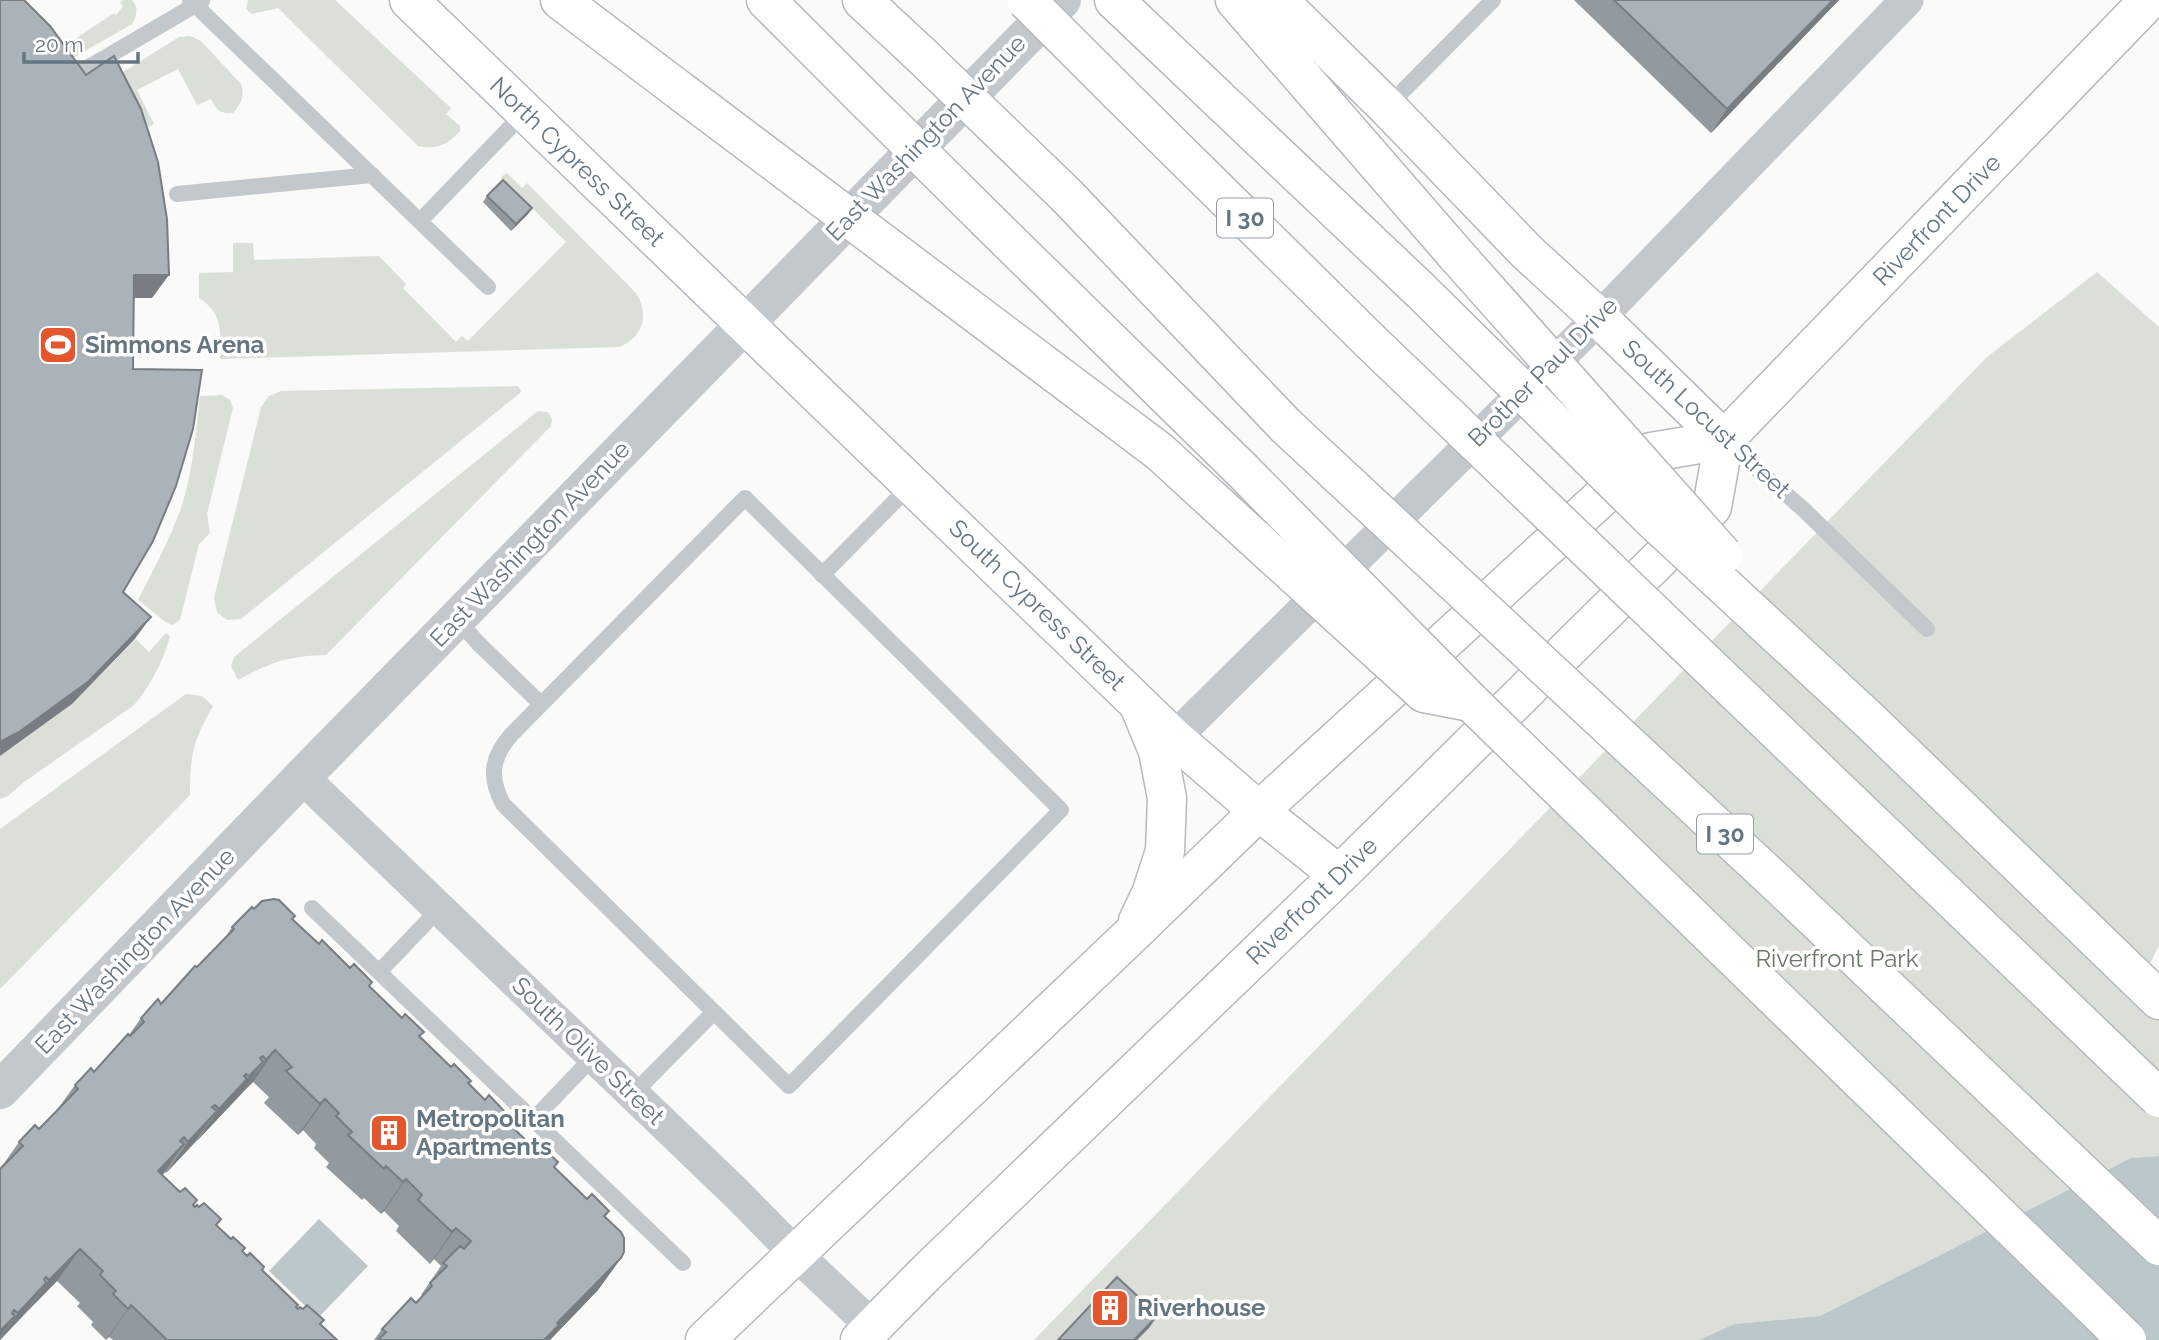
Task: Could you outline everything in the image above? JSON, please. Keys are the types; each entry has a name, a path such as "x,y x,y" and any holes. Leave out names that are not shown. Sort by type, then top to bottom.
{"main road":[{"name":"North Cypress Street","path":"409,0 744,324"},
{"path":"560,0 1160,452 1424,693 1471,702"},
{"path":"766,0 1240,468 1471,702 2127,1340"},
{"name":"I 30","path":"862,0 1067,196 1286,426 1775,881 2159,1247"},
{"name":"I 30","path":"1026,0 1370,341 2159,1098"},
{"path":"1114,0 1419,289 1654,521 1868,719 2159,1000"},
{"path":"1235,0 1458,257 1868,719"},
{"name":"South Locust Street","path":"1278,0 1387,107 1527,252 1724,440"},
{"name":"Riverfront Drive","path":"874,1336 925,1274 1339,876 1712,507 1724,440 2132,6"},
{"name":"South Cypress Street","path":"744,324 1174,738 1339,876"},
{"path":"705,1340 1259,811 1651,452 1724,440"},
{"path":"1130,936 1150,894 1165,851 1167,798 1158,751 1139,705"}],"street":[{"name":"East Washington Avenue","path":"0,1090 302,777 1062,0"},
{"name":"Brother Paul Drive","path":"1174,738 1599,318 1907,0"},
{"name":"South Olive Street","path":"302,777 735,1192 874,1336"}],"lane":[{"path":"1387,107 1493,0"},
{"path":"60,84 197,2 488,287"},
{"path":"420,221 525,112"},
{"path":"177,194 372,175"},
{"name":"South Locust Street","path":"1724,440 1803,509 1927,629"},
{"path":"822,575 912,484"},
{"path":"744,498 822,575 1061,810 789,1086 503,804 496,791 494,776 495,761 501,747 744,498"},
{"path":"457,619 541,704"},
{"path":"312,908 683,1263"},
{"path":"379,972 439,909"},
{"path":"633,1094 714,1012"},
{"path":"533,1120 594,1056"}],"green space":[{"path":"132,0 136,6 132,24 52,70 45,59 114,13 116,15 123,6 120,2"},
{"path":"248,0 335,0 451,108 446,114 460,126 460,131 441,145 418,146 278,8 252,14 246,9"},
{"path":"190,36 201,41 241,84 242,100 233,113 219,110 211,99 197,105 178,69 137,90 154,124 131,136 104,84 179,37"},
{"path":"507,173 522,188 527,183 636,293 643,309 643,317 634,338 619,347 220,359 219,324 213,310 199,298 199,273 233,272 233,243 253,243 254,260 379,256 406,284 403,288 456,342 462,336 468,341 566,242 501,177"},
{"name":"Riverfront Park","path":"2097,272 2159,327 2159,945 2148,968 2159,976 2159,1156 2131,1158 1820,1316 1734,1324 1699,1340 1034,1340 1987,357"},
{"path":"518,386 520,393 241,619 227,620 217,612 214,598 261,407 269,396 281,391"},
{"path":"222,395 230,400 233,408 207,514 210,533 199,544 180,620 173,625 138,600 168,540 183,502 192,463 200,396"},
{"path":"538,411 548,412 552,419 551,426 326,655 280,661 238,680 231,666 234,657"},
{"path":"166,633 170,636 160,663 146,690 134,705 8,796 0,799 0,756 72,704 136,639 149,652"},
{"path":"186,694 202,696 213,706 194,749 190,795 0,989 0,829"}],"shaded area":[{"path":"2159,1156 2159,1340 1699,1340 1734,1324 1820,1316 2131,1158"},
{"path":"319,1219 368,1266 318,1318 269,1271"}],"building":[{"name":"Simmons Arena","path":"0,0 24,0 50,26 86,75 114,56 141,109 158,162 167,219 169,275 134,275 133,369 202,370 193,429 176,486 153,541 123,592 151,617 89,681 19,732 0,742"},
{"path":"1614,0 1833,0 1727,109"},
{"path":"503,180 532,208 516,224 487,196"},
{"name":"Metropolitan Apartments","path":"279,900 295,916 292,919 319,944 322,940 350,968 354,964 372,982 369,986 402,1018 405,1014 424,1032 419,1036 451,1067 454,1064 485,1100 489,1095 505,1112 501,1116 534,1148 539,1144 558,1162 554,1167 587,1199 592,1194 609,1211 604,1216 624,1238 621,1258 557,1323 559,1325 544,1340 378,1340 386,1332 382,1329 411,1298 416,1303 432,1286 430,1283 447,1266 443,1263 460,1246 464,1249 471,1241 456,1228 452,1232 418,1200 422,1195 406,1179 403,1182 386,1166 384,1169 348,1135 352,1132 336,1116 339,1113 325,1099 320,1104 286,1071 292,1067 275,1050 266,1060 263,1056 260,1058 263,1062 249,1076 244,1076 247,1079 219,1109 215,1105 212,1107 217,1111 188,1142 184,1137 180,1141 184,1144 158,1171 180,1192 185,1188 197,1200 193,1205 195,1207 204,1203 221,1219 216,1225 245,1248 242,1251 247,1256 250,1253 264,1267 262,1270 298,1305 298,1309 307,1305 324,1320 320,1324 337,1340 167,1340 131,1305 128,1309 113,1294 116,1291 100,1275 103,1271 80,1249 49,1280 46,1277 44,1279 46,1283 18,1313 14,1310 12,1313 15,1316 0,1331 0,1169 23,1146 19,1142 35,1125 39,1129 78,1089 75,1085 91,1068 94,1072 128,1034 130,1036 144,1022 141,1018 158,999 161,1004 252,907 254,909 262,901"},
{"name":"Riverhouse","path":"1117,1277 1158,1315 1134,1340 1058,1340"}],"place":[{"name":"Simmons Arena","path":"58,345"},
{"name":"Metropolitan Apartments","path":"389,1133"},
{"name":"Riverhouse","path":"1110,1308"}]}
